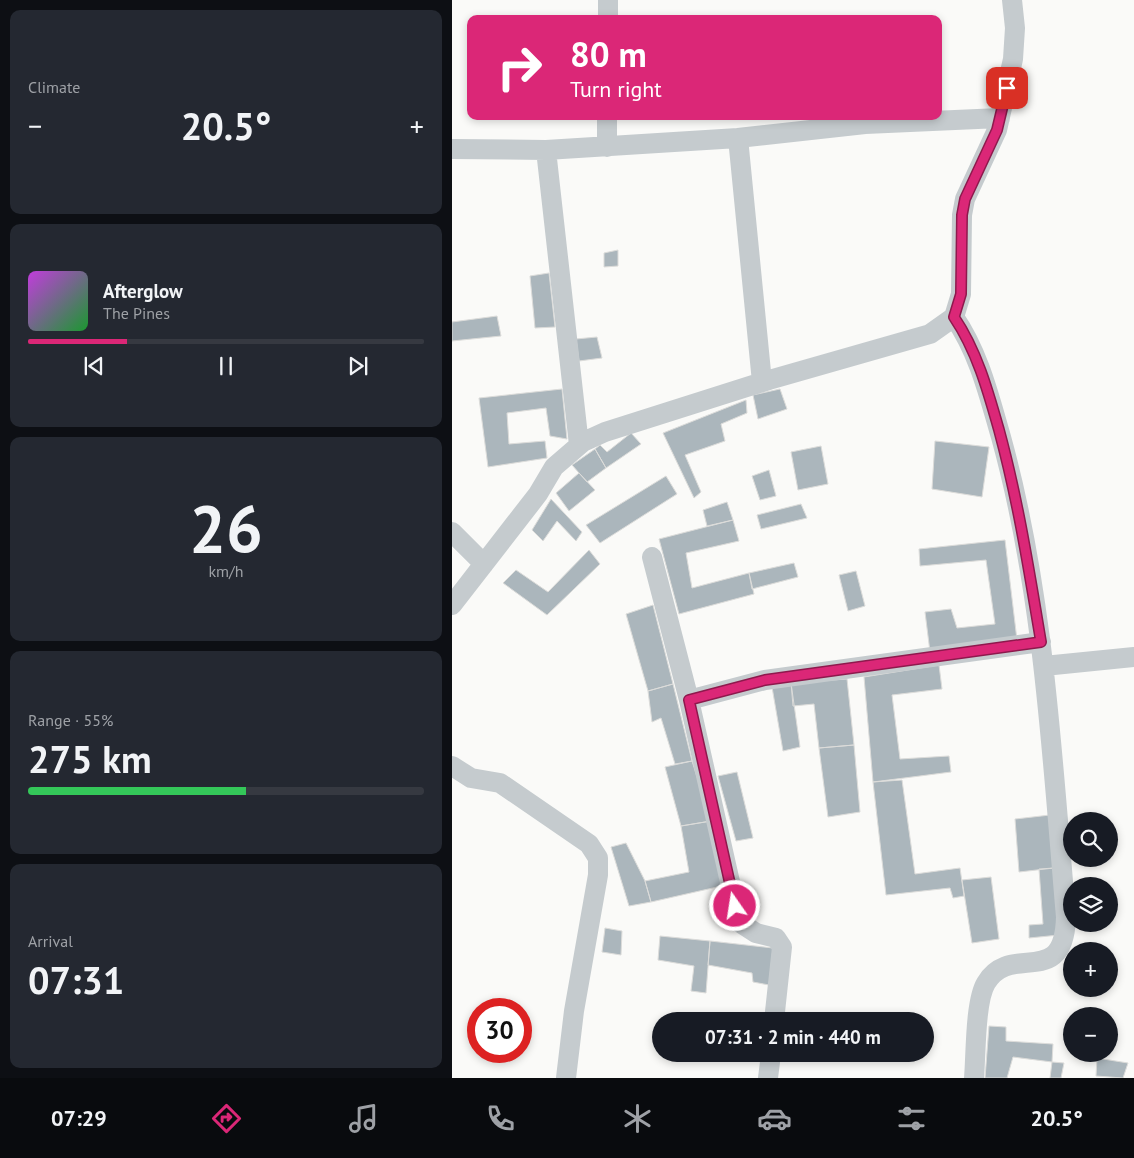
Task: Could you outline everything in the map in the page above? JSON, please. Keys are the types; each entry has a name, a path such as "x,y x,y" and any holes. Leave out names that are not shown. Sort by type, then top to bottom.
{"street":[{"path":"608,0 608,15"},
{"path":"452,605 538,494 554,467 579,445 605,432 762,382 930,334 944,326 954,317 961,294 962,215 965,199 971,182 984,161 1000,118 1013,59 1014,28 1012,0"},
{"path":"452,150 546,150 738,138 865,124 1000,118"},
{"path":"607,120 607,146"},
{"path":"738,138 762,382"},
{"path":"546,150 579,445"},
{"path":"954,317 971,347 987,386 1013,480 1022,524 1044,666 1066,916 1065,937 1060,950 1052,957 1003,967 985,984 980,998 974,1078"},
{"path":"452,532 484,564"},
{"path":"652,557 689,700 739,922 756,932 776,938 782,947 775,1012"},
{"path":"689,700 765,680 1041,642"},
{"path":"1044,666 1134,657"},
{"path":"452,766 470,778 500,783 589,844 598,858 598,875 574,1011 566,1078"},
{"path":"768,1078 770,1062"}],"building":[{"path":"618,250 618,266 604,267 604,253"},
{"path":"549,273 555,327 535,328 530,276"},
{"path":"497,316 501,336 452,341 452,322"},
{"path":"597,337 602,358 579,361 576,339"},
{"path":"562,389 567,439 550,436 546,408 507,413 509,444 545,441 547,458 488,467 479,398"},
{"path":"780,389 787,409 758,419 753,395"},
{"path":"746,400 747,413 721,424 725,441 685,455 701,492 694,498 663,433"},
{"path":"631,433 641,444 606,468 595,449 600,445 607,452"},
{"path":"935,441 989,447 982,497 932,489"},
{"path":"821,446 828,484 798,490 791,452"},
{"path":"595,449 606,468 587,482 572,465"},
{"path":"769,470 776,496 760,500 752,476"},
{"path":"579,473 595,490 569,511 556,493"},
{"path":"666,476 677,494 600,543 586,525"},
{"path":"551,499 582,532 576,541 557,521 543,541 532,530"},
{"path":"727,502 733,520 707,526 703,510"},
{"path":"801,504 807,518 761,529 757,515"},
{"path":"733,520 739,541 686,553 692,588 749,573 754,594 679,614 659,539"},
{"path":"1005,540 1017,640 930,652 925,612 951,609 957,628 995,624 986,560 920,566 919,549"},
{"path":"589,550 600,564 547,615 503,583 516,570 548,592"},
{"path":"794,563 798,577 752,589 749,573"},
{"path":"856,571 865,606 848,611 839,575"},
{"path":"653,605 673,684 648,691 626,614"},
{"path":"939,665 942,689 892,695 900,759 949,756 951,772 873,782 864,677"},
{"path":"847,679 854,745 819,748 814,704 793,706 791,683"},
{"path":"791,683 800,747 783,751 772,687"},
{"path":"673,684 692,761 675,764 661,718 652,722 648,691"},
{"path":"854,745 860,812 828,817 819,748"},
{"path":"692,761 711,821 681,826 665,767"},
{"path":"737,772 753,838 736,841 718,776"},
{"path":"902,780 915,874 960,868 964,896 953,898 950,888 886,895 873,782"},
{"path":"1050,815 1054,868 1019,872 1015,819"},
{"path":"711,821 726,885 651,902 645,881 689,872 681,826"},
{"path":"626,843 645,881 651,902 629,906 611,847"},
{"path":"1054,868 1059,935 1029,938 1029,925 1043,924 1039,869"},
{"path":"991,877 999,939 972,943 962,880"},
{"path":"605,928 622,931 621,955 602,952"},
{"path":"660,936 710,941 706,993 691,991 694,966 658,960"},
{"path":"710,941 773,948 769,985 753,982 752,973 708,965"},
{"path":"989,1026 1006,1027 1006,1041 1053,1044 1052,1062 1013,1057 1007,1078 985,1078"},
{"path":"1052,1062 1064,1063 1061,1078 1050,1078"},
{"path":"1097,1062 1128,1063 1123,1078 1096,1076"}],"route":[{"path":"735,906 689,700 765,680 1041,642 1013,480 987,386 971,347 954,317 961,294 962,215 965,199 971,182 984,161 997,130 1007,88"}]}
